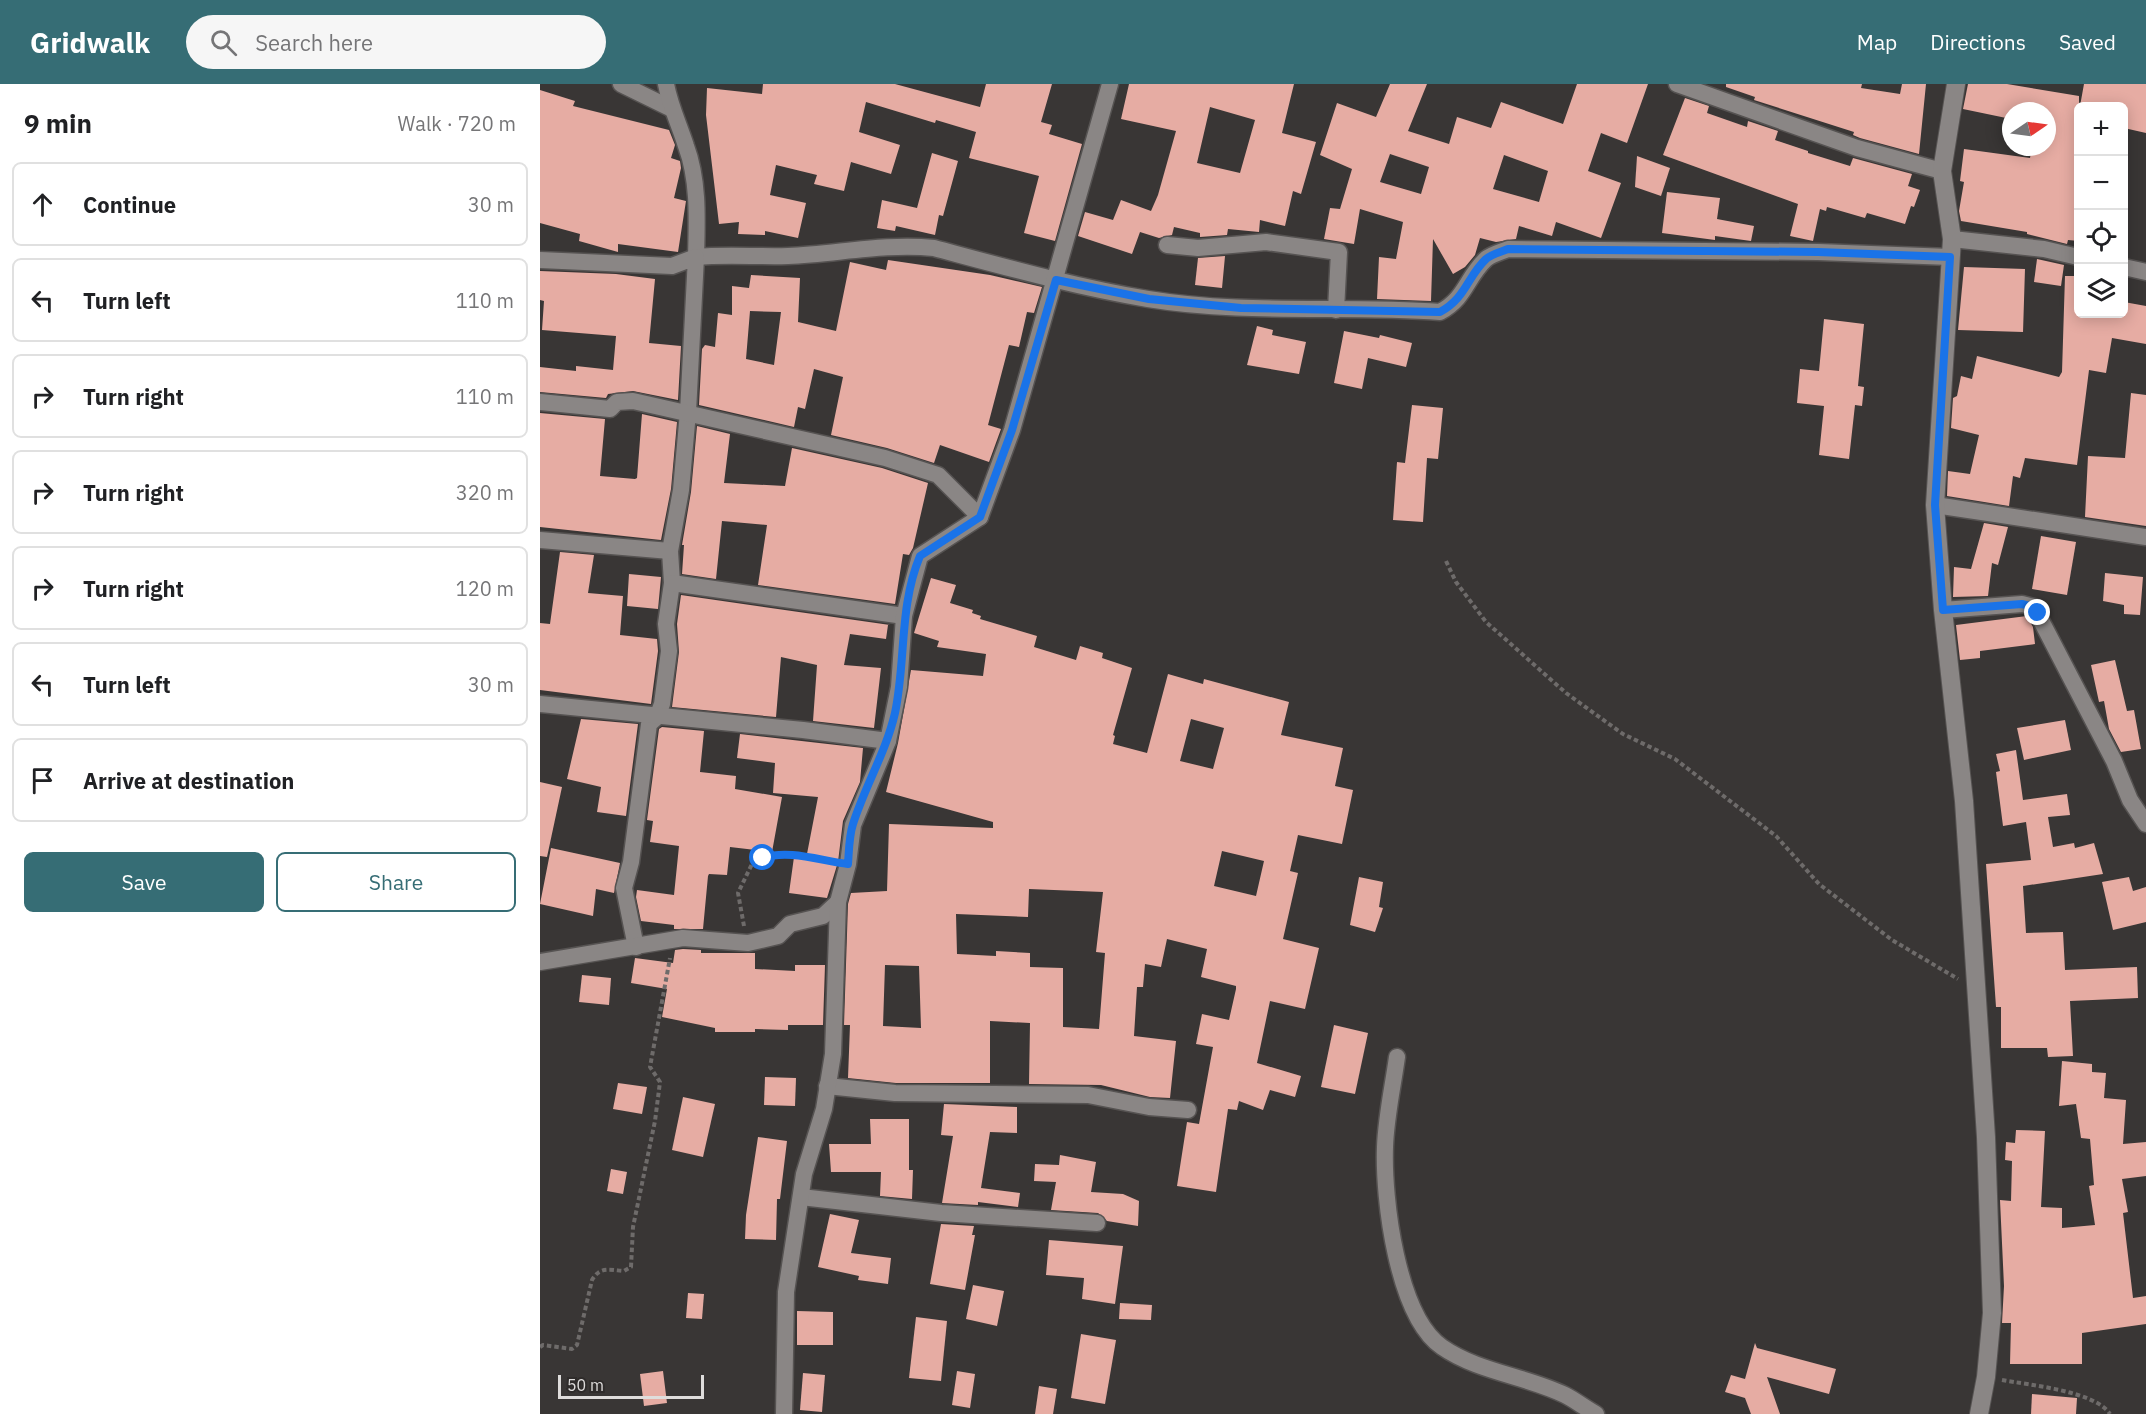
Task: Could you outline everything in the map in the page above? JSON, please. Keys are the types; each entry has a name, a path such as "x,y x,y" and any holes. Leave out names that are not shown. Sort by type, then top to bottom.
{"street":[{"path":"621,84 670,108"},
{"path":"636,947 624,888 631,862 649,724 657,717 665,690 669,651 666,624 672,583 670,551 681,490 688,412 696,257 694,181 687,147 670,108 666,84"},
{"path":"784,1414 784,1312 804,1174 824,1109 833,1054 838,902 848,864 853,825 888,741 900,676 904,615 920,556 980,517 1012,430 1110,84"},
{"path":"1677,84 1857,148 1942,171"},
{"path":"1956,84 1942,171 1951,248 1935,505 1943,610 1959,739 1986,1137 1992,1287 1991,1342 1979,1414"},
{"path":"1167,245 1198,249 1266,242 1339,252 1336,310"},
{"path":"540,260 672,266 696,257 727,254 785,256 894,245 914,246 1056,280 1149,299 1241,308 1440,312 1454,305 1488,257 1508,249 1818,252 2034,248 2074,256"},
{"path":"2128,268 2146,272"},
{"path":"540,402 610,409 617,402 633,401 885,458 938,475 980,517"},
{"path":"1935,505 2146,537"},
{"path":"540,540 670,551"},
{"path":"672,583 904,615"},
{"path":"1943,610 2022,604 2034,607 2114,761 2130,800 2146,824"},
{"path":"540,704 803,730 888,741"},
{"path":"540,963 683,938 748,944 778,936 790,924 823,916 838,902"},
{"path":"1397,1056 1385,1144 1385,1182 1389,1222 1409,1302 1425,1331 1442,1347 1482,1365 1564,1395 1596,1414"},
{"path":"827,1086 895,1093 1088,1095 1149,1107 1188,1110"},
{"path":"801,1197 941,1213 1096,1223"}],"path":[{"path":"1446,561 1456,582 1486,621 1566,693 1623,734 1675,759 1776,836 1819,884 1892,940 1976,991"},
{"path":"748,944 738,893 752,864 773,854 795,855 848,864"},
{"path":"540,1347 543,1345 572,1349 577,1345 592,1280 596,1272 601,1269 624,1271 631,1267 633,1227 651,1142 660,1083 650,1066 667,983 670,952 683,938"},
{"path":"1986,1377 2072,1394 2104,1405 2110,1414"}],"building":[{"path":"763,84 895,84 980,107 986,84 1052,84 1041,122 1052,125 1049,134 1082,144 1055,241 1024,233 1039,176 969,158 976,132 936,120 935,123 866,102 859,132 900,145 891,174 851,162 844,191 814,184 817,175 776,165 770,195 806,203 798,238 765,231 765,235 738,234 739,222 719,224 706,115 707,88 762,94"},
{"path":"1129,84 1294,84 1282,133 1316,142 1301,194 1293,191 1285,226 1260,220 1259,232 1228,229 1227,235 1200,237 1200,233 1174,227 1172,235 1159,238 1140,232 1132,254 1078,236 1085,212 1113,220 1121,200 1151,211 1158,195 1176,131 1121,119","holes":["1210,107 1255,120 1240,173 1197,163"]},
{"path":"1390,84 1427,84 1408,131 1449,144 1457,117 1491,128 1501,102 1563,124 1577,84 1648,84 1627,143 1601,133 1588,171 1621,183 1601,238 1556,222 1552,236 1519,226 1516,239 1496,242 1480,238 1475,255 1465,267 1453,274 1433,239 1431,301 1377,299 1379,257 1396,259 1403,222 1360,209 1354,244 1324,239 1330,208 1340,209 1352,169 1320,155 1337,103 1376,117","holes":["1390,154 1429,167 1421,194 1380,182","1504,155 1548,171 1539,202 1493,189"]},
{"path":"1726,84 1862,84 1861,88 1900,94 1902,84 1926,84 1919,154 1860,138 1853,135 1854,132 1754,100 1755,97 1726,87"},
{"path":"1968,84 2007,84 2079,96 2079,102 2074,102 2074,241 2068,240 2067,244 2027,234 2027,232 1961,221 1959,211 1964,182 1960,181 1964,149 2002,156 2030,158 2030,156 2056,156 2056,102 2002,102 2002,117 1963,109"},
{"path":"2084,84 2146,84 2146,133 2128,129 2128,102 2081,102"},
{"path":"540,90 575,101 573,106 669,130 675,145 671,158 680,161 681,168 674,198 686,201 678,252 618,244 618,252 579,241 580,234 540,223"},
{"path":"1685,98 1709,106 1707,113 1747,127 1748,121 1778,131 1775,140 1808,151 1808,153 1850,166 1853,158 1912,174 1908,186 1920,190 1914,207 1911,206 1905,224 1867,213 1865,218 1827,207 1826,211 1820,209 1813,241 1790,236 1798,204 1663,155"},
{"path":"932,153 958,161 943,216 939,215 935,235 896,226 895,231 877,228 882,200 917,208"},
{"path":"1637,156 1670,168 1661,196 1635,187"},
{"path":"1667,192 1720,198 1717,219 1754,226 1751,241 1715,236 1715,240 1662,233"},
{"path":"1225,256 1222,288 1195,285 1198,258"},
{"path":"2037,259 2064,265 2061,286 2034,282"},
{"path":"888,260 990,275 1042,287 1034,313 1027,312 1019,347 1009,345 988,425 1001,429 989,462 940,445 934,463 887,448 831,435 843,377 814,369 805,409 798,407 794,427 699,405 702,349 705,345 715,347 718,313 732,315 732,286 749,288 751,275 800,278 798,322 836,331 850,262 886,270","holes":["750,311 781,312 774,365 746,359"]},
{"path":"1964,267 2025,269 2023,332 1958,330"},
{"path":"540,271 616,274 655,279 649,343 681,346 678,400 633,391 608,394 606,398 540,392 540,367 576,371 576,366 613,370 616,336 542,330 544,301 540,300"},
{"path":"2065,276 2074,276 2074,318 2128,318 2128,303 2146,306 2146,344 2112,338 2106,373 2089,370 2077,465 2025,458 2020,478 2013,476 2009,506 1947,496 1948,471 1970,474 1979,435 1951,428 1953,398 1957,396 1961,376 1972,379 1977,356 2059,377 2062,372"},
{"path":"1824,319 1864,324 1858,386 1864,387 1862,406 1855,405 1849,459 1819,455 1824,406 1797,403 1800,369 1819,371"},
{"path":"1257,326 1273,330 1272,335 1306,342 1299,374 1247,365"},
{"path":"1344,331 1379,338 1380,335 1412,343 1406,367 1368,358 1362,389 1334,383"},
{"path":"2131,393 2146,395 2146,526 2085,517 2088,456 2125,458"},
{"path":"1412,405 1443,408 1438,459 1427,458 1423,522 1393,520 1397,462 1405,463"},
{"path":"540,413 605,419 600,476 635,479 637,478 642,414 677,422 671,489 661,540 540,527"},
{"path":"697,426 730,434 724,483 785,486 792,448 882,468 928,483 913,548 909,555 903,554 895,604 758,585 767,525 722,521 716,579 682,574 684,545 682,545 691,492"},
{"path":"1984,523 2008,527 1998,565 1992,563 1988,596 1953,597 1954,567 1971,569"},
{"path":"2041,536 2076,542 2067,595 2032,589"},
{"path":"560,552 594,555 588,593 623,596 620,635 657,639 658,651 651,704 540,690 540,623 550,624"},
{"path":"2105,573 2143,577 2140,615 2124,614 2124,605 2103,601"},
{"path":"629,574 661,577 658,609 627,606"},
{"path":"931,578 956,585 950,603 973,610 972,613 981,616 980,619 1037,636 1034,647 1076,660 1080,646 1103,653 1102,658 1132,668 1113,735 1115,736 1113,744 1147,753 1168,674 1203,684 1204,679 1289,702 1281,735 1343,748 1335,786 1353,790 1342,844 1298,835 1290,871 1298,873 1283,939 1319,948 1305,1009 1270,1001 1257,1063 1301,1076 1295,1097 1270,1090 1263,1110 1239,1101 1237,1110 1228,1109 1216,1192 1177,1186 1187,1122 1199,1124 1213,1047 1196,1044 1202,1014 1229,1020 1236,989 1236,986 1201,977 1207,949 1167,939 1161,967 1145,964 1143,987 1137,987 1134,1036 1176,1041 1170,1098 1150,1097 1101,1085 1029,1084 1030,1023 990,1021 990,1083 896,1083 848,1078 850,1025 844,1025 848,904 851,893 887,891 889,824 993,828 993,822 886,792 898,743 911,670 983,676 986,654 937,647 939,641 914,633","holes":["1191,719 1224,728 1213,769 1180,761","1222,851 1264,861 1256,896 1214,886","1029,889 1103,892 1096,952 1105,953 1099,1029 1063,1027 1063,968 1030,967 1030,953 996,951 996,956 957,954 956,914 1028,917","885,965 919,966 921,1028 883,1026"]},
{"path":"681,595 890,625 888,625 886,639 850,634 844,665 881,668 874,728 813,721 817,665 781,657 776,717 672,707 679,652 677,624"},
{"path":"2027,616 2033,627 2035,644 1980,651 1980,658 1960,660 1956,625"},
{"path":"2115,660 2127,711 2134,710 2141,749 2121,752 2109,729 2104,701 2099,702 2091,665"},
{"path":"581,719 638,724 626,816 597,812 601,787 567,779"},
{"path":"2065,720 2071,750 2024,760 2017,728"},
{"path":"662,727 704,731 700,772 736,776 735,789 782,797 772,852 730,847 727,875 709,874 703,929 674,929 674,925 641,921 636,897 637,890 674,895 679,846 650,842 653,821 647,820 659,729"},
{"path":"740,734 863,748 860,782 843,821 838,862 827,898 789,893 794,857 806,859 818,797 773,793 775,763 737,758"},
{"path":"2016,750 2023,800 2067,794 2070,815 2048,817 2053,847 2074,843 2075,848 2094,843 2103,874 2023,886 2026,933 2063,932 2065,970 2137,967 2138,998 2070,1001 2073,1056 2048,1057 2047,1048 2001,1048 2001,1007 1996,1007 1986,864 2031,860 2026,822 2003,826 1996,772 2000,771 1996,754"},
{"path":"540,782 562,787 547,857 540,856"},
{"path":"551,848 620,863 614,893 596,889 593,916 540,904"},
{"path":"1359,877 1383,882 1379,907 1383,908 1375,932 1350,925"},
{"path":"2129,877 2133,891 2146,887 2146,922 2113,930 2102,882"},
{"path":"675,950 701,950 701,953 755,953 755,969 795,971 795,965 825,965 823,1025 788,1025 788,1030 755,1029 755,1032 715,1032 715,1028 662,1017 667,989 631,983 635,958 673,963"},
{"path":"582,975 611,978 609,1005 579,1002"},
{"path":"1334,1025 1368,1033 1355,1094 1321,1087"},
{"path":"2062,1061 2092,1064 2092,1072 2106,1073 2104,1098 2126,1100 2123,1144 2146,1142 2146,1176 2122,1179 2128,1212 2123,1213 2133,1298 2146,1296 2146,1324 2082,1333 2082,1364 2010,1364 2011,1323 2002,1323 2004,1286 2000,1200 2011,1201 2012,1161 2005,1160 2006,1142 2015,1143 2016,1130 2045,1131 2041,1207 2062,1208 2062,1228 2095,1225 2089,1186 2094,1185 2090,1139 2081,1138 2076,1104 2059,1106"},
{"path":"765,1077 796,1078 795,1106 764,1105"},
{"path":"618,1083 647,1087 642,1114 613,1109"},
{"path":"683,1097 715,1104 703,1157 672,1150"},
{"path":"944,1104 1017,1107 1017,1133 990,1132 981,1188 1020,1193 1018,1207 978,1202 978,1205 942,1203 953,1136 941,1135"},
{"path":"870,1119 909,1119 909,1170 913,1170 912,1199 880,1196 881,1172 831,1172 829,1144 871,1144"},
{"path":"758,1137 787,1141 780,1199 777,1199 776,1240 745,1239 746,1215"},
{"path":"1060,1155 1096,1162 1091,1192 1123,1194 1139,1201 1138,1226 1107,1221 1098,1213 1051,1210 1056,1182 1034,1181 1035,1164 1059,1165"},
{"path":"611,1169 627,1172 623,1194 607,1191"},
{"path":"830,1214 859,1220 851,1253 891,1258 888,1284 858,1280 859,1276 818,1267"},
{"path":"941,1224 974,1226 972,1235 975,1235 965,1290 930,1284"},
{"path":"1049,1240 1123,1246 1115,1304 1082,1299 1084,1278 1046,1275"},
{"path":"973,1285 1004,1291 997,1326 966,1319"},
{"path":"688,1293 704,1294 702,1319 686,1318"},
{"path":"1120,1303 1152,1305 1151,1320 1119,1319"},
{"path":"797,1311 833,1312 833,1345 797,1345"},
{"path":"916,1317 947,1321 941,1381 909,1378"},
{"path":"1081,1334 1116,1340 1105,1404 1071,1398"},
{"path":"1755,1343 1757,1348 1836,1369 1829,1394 1767,1377 1780,1414 1751,1414 1745,1398 1725,1392 1731,1375 1745,1379"},
{"path":"663,1371 667,1403 644,1406 640,1374"},
{"path":"957,1371 975,1374 970,1408 952,1405"},
{"path":"803,1373 825,1375 822,1412 800,1410"},
{"path":"1039,1386 1057,1389 1053,1414 1035,1414"},
{"path":"2032,1394 2077,1398 2076,1414 2031,1414"}],"route":[{"path":"763,858 773,854 795,855 848,864 853,825 888,741 896,710 904,615 916,565 920,556 980,517 1012,430 1056,280 1149,299 1241,308 1440,312 1454,305 1488,257 1508,249 1615,248 1950,257 1935,505 1943,610 2029,604 2038,613"}]}
